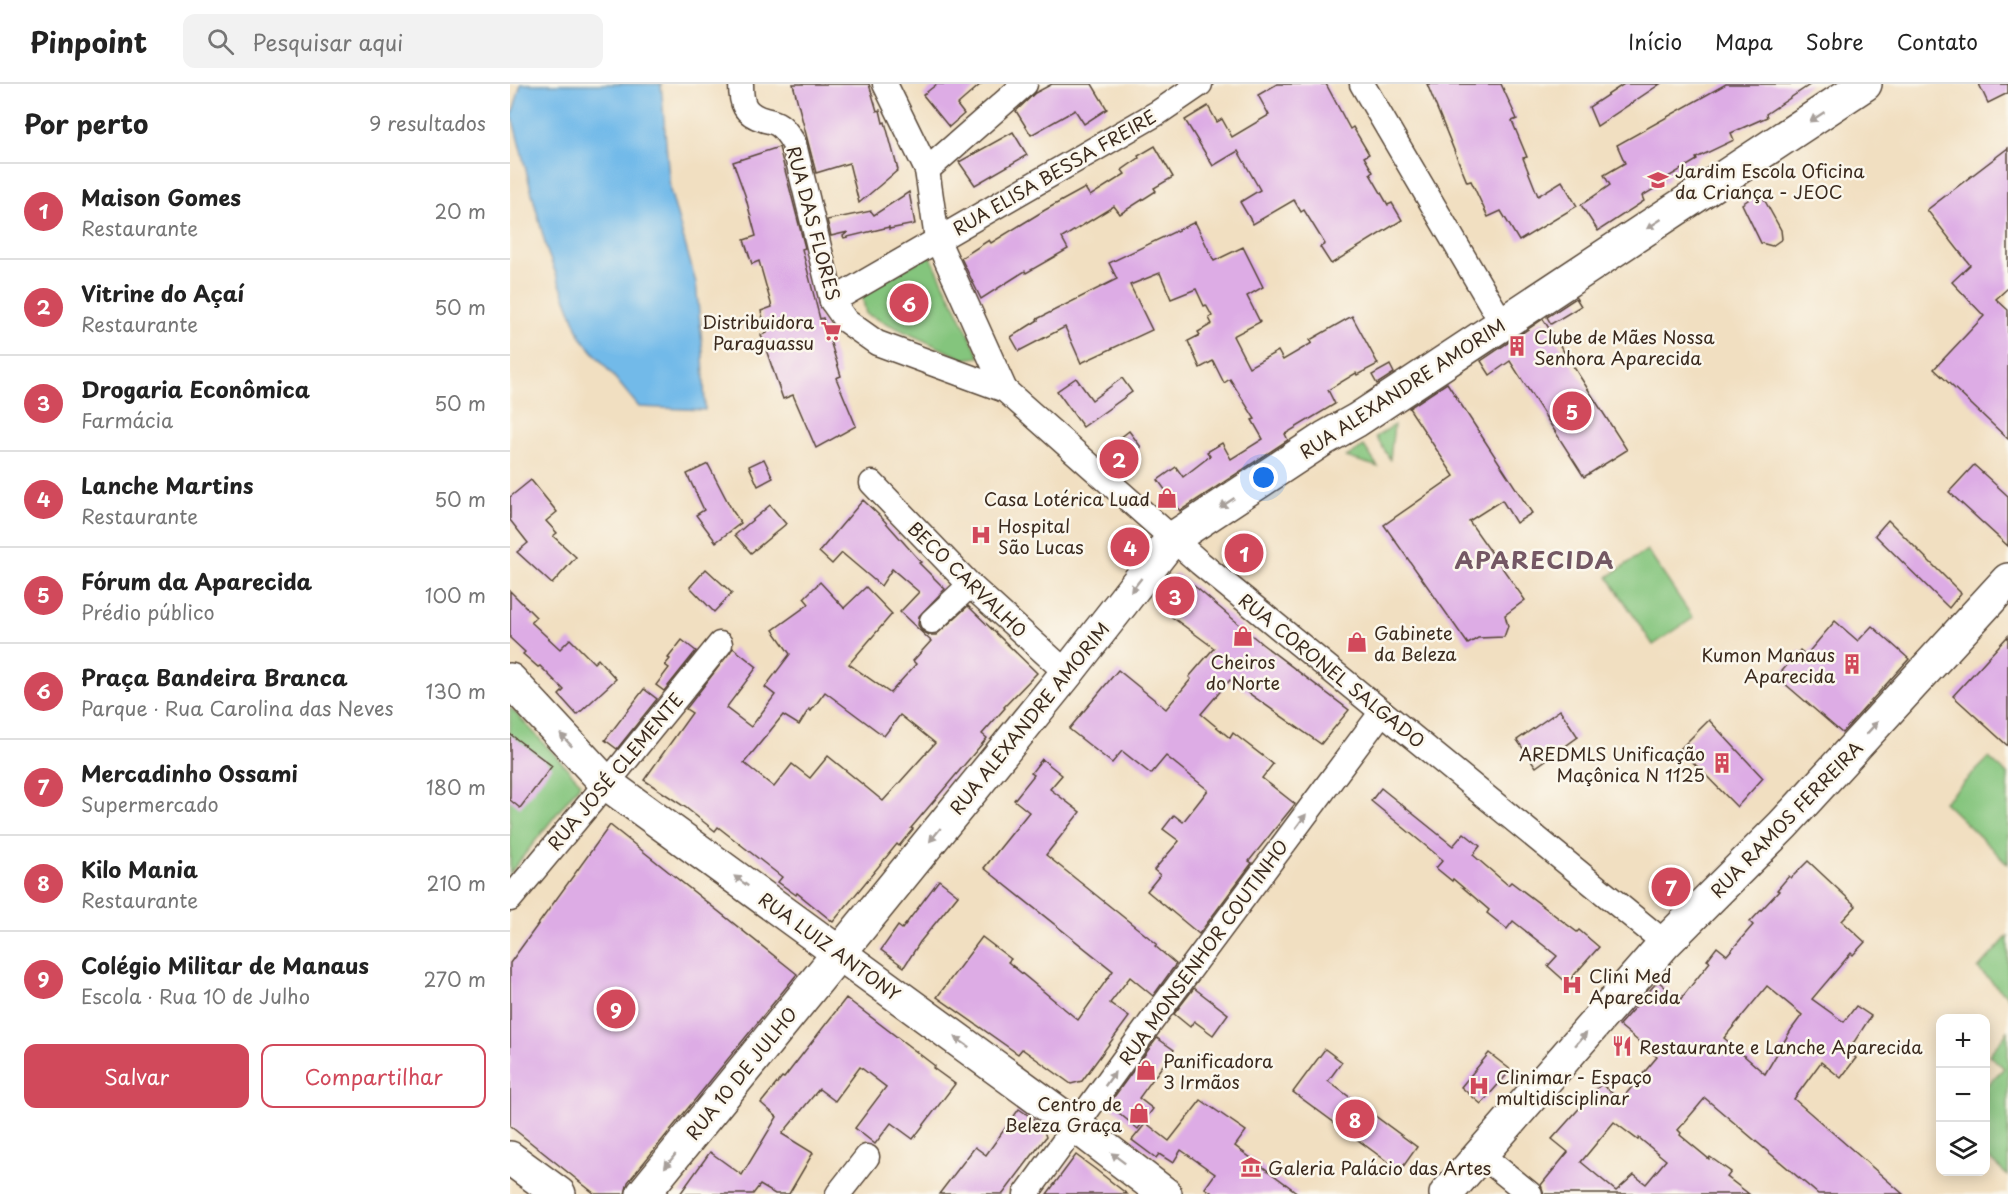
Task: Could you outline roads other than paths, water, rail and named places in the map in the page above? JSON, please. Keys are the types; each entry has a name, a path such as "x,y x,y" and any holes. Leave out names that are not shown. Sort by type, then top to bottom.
{"street":[{"name":"RUA DAS FLORES","path":"741,84 741,100 745,108 751,114 776,123 786,130 794,144 831,301 846,321 877,343 1005,390"},
{"path":"885,84 927,170 937,239 1005,390"},
{"path":"927,170 1025,84"},
{"name":"RUA ELISA BESSA FREIRE","path":"831,301 1159,112 1200,84"},
{"path":"1362,84 1502,323"},
{"name":"RUA ALEXANDRE AMORIM","path":"839,952 1067,673 1172,539 1325,438 1357,420 1865,84"},
{"name":"RUA CORONEL SALGADO","path":"1005,390 1172,539 1665,943"},
{"name":"BECO CARVALHO","path":"872,483 970,585 1067,673"},
{"name":"RUA RAMOS FERREIRA","path":"1446,1194 1665,943 1783,825 2008,580"},
{"path":"932,621 970,585"},
{"name":"RUA JOSÉ CLEMENTE","path":"510,899 720,644"},
{"name":"RUA LUIZ ANTONY","path":"510,680 606,783 1076,1126 1165,1194"},
{"name":"RUA MONSENHOR COUTINHO","path":"1026,1194 1382,712"},
{"name":"RUA 10 DE JULHO","path":"644,1194 839,952"},
{"path":"1480,1154 1530,1194"},
{"path":"838,1194 867,1157"},
{"path":"510,1158 559,1194"}],"water":[{"path":"521,84 661,84 670,190 696,283 703,353 705,410 639,407 581,337 547,251 512,116"}],"place":[{"name":"Jardim Escola Oficina da Criança - JEOC","path":"1658,180"},
{"name":"Praça Bandeira Branca","path":"909,303"},
{"name":"Distribuidora Paraguassu","path":"831,331"},
{"name":"Clube de Mães Nossa Senhora Aparecida","path":"1517,346"},
{"name":"Fórum da Aparecida","path":"1572,411"},
{"name":"Vitrine do Açaí","path":"1119,459"},
{"name":"Casa Lotérica Luad","path":"1167,498"},
{"name":"Hospital São Lucas","path":"981,535"},
{"name":"Lanche Martins","path":"1130,547"},
{"name":"Maison Gomes","path":"1244,553"},
{"name":"Drogaria Econômica","path":"1175,596"},
{"name":"Cheiros do Norte","path":"1243,636"},
{"name":"Gabinete da Beleza","path":"1357,642"},
{"name":"Kumon Manaus Aparecida","path":"1852,664"},
{"name":"AREDMLS Unificação Maçônica N 1125","path":"1722,763"},
{"name":"Mercadinho Ossami","path":"1671,887"},
{"name":"Clini Med Aparecida","path":"1572,985"},
{"name":"Colégio Militar de Manaus","path":"616,1009"},
{"name":"Restaurante e Lanche Aparecida","path":"1622,1046"},
{"name":"Panificadora 3 Irmãos","path":"1146,1070"},
{"name":"Clinimar - Espaço multidisciplinar","path":"1479,1086"},
{"name":"Centro de Beleza Graça","path":"1139,1113"},
{"name":"Kilo Mania","path":"1355,1119"},
{"name":"Galeria Palácio das Artes","path":"1251,1167"}],"district":[{"name":"APARECIDA","path":"1535,559"}]}
